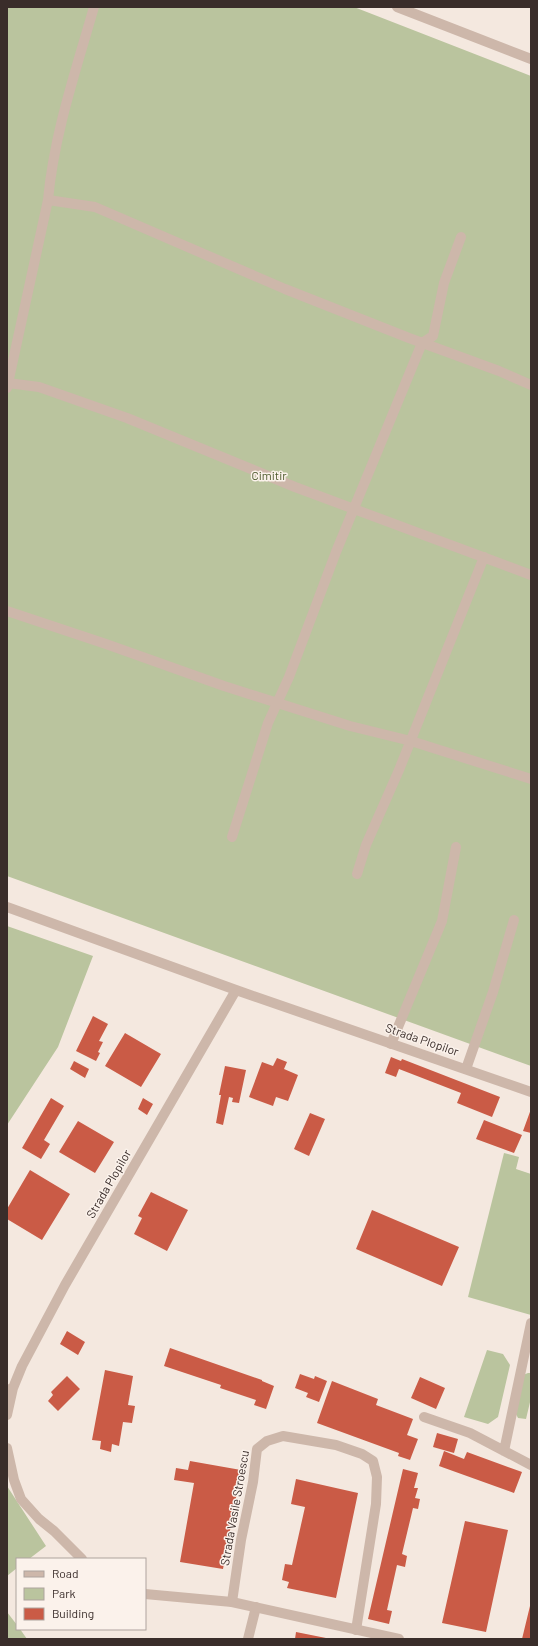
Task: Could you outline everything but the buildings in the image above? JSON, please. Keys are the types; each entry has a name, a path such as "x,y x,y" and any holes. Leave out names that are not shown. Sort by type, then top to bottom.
{"street":[{"path":"94,7 75,72 51,170 48,200 8,386 39,387 127,418 295,487 531,575"},
{"path":"397,7 531,59"},
{"path":"48,200 95,207 285,289 422,343 499,371 531,385"},
{"path":"232,837 268,723 278,702 354,509 422,343 433,336 444,283 461,237"},
{"path":"357,874 366,845 411,741 484,557"},
{"path":"7,611 224,686 350,726 411,741 531,779"},
{"path":"391,1044 442,921 456,847"},
{"name":"Strada Plopilor","path":"7,907 236,990 531,1092"},
{"path":"466,1069 493,992 514,920"},
{"name":"Strada Plopilor","path":"10,1389 65,1285 236,990"},
{"path":"504,1451 531,1323"},
{"path":"7,1415 10,1389"},
{"path":"424,1417 470,1433 531,1465"},
{"name":"Strada Vasile Stroescu","path":"232,1602 241,1540 258,1449 267,1441 282,1436 336,1445 362,1454 373,1461 378,1477 374,1522 356,1630"},
{"path":"7,1448 14,1480 21,1499 39,1519 54,1531 81,1558"},
{"path":"146,1594 232,1602 399,1639"},
{"path":"248,1639 256,1607"}],"green space":[{"name":"Cimitir","path":"7,7 354,7 531,76 531,1066 7,876"},
{"path":"7,926 93,956 58,1047 7,1125"},
{"path":"504,1153 519,1157 516,1169 531,1174 531,1315 468,1297"},
{"path":"487,1350 503,1354 510,1365 498,1417 488,1424 464,1417"},
{"path":"531,1373 531,1398 526,1419 518,1418 515,1412 523,1375"},
{"path":"7,1486 46,1546 30,1558 16,1558 16,1569 7,1576"},
{"path":"7,1612 16,1624 16,1630 21,1630 27,1639 7,1639"}]}
